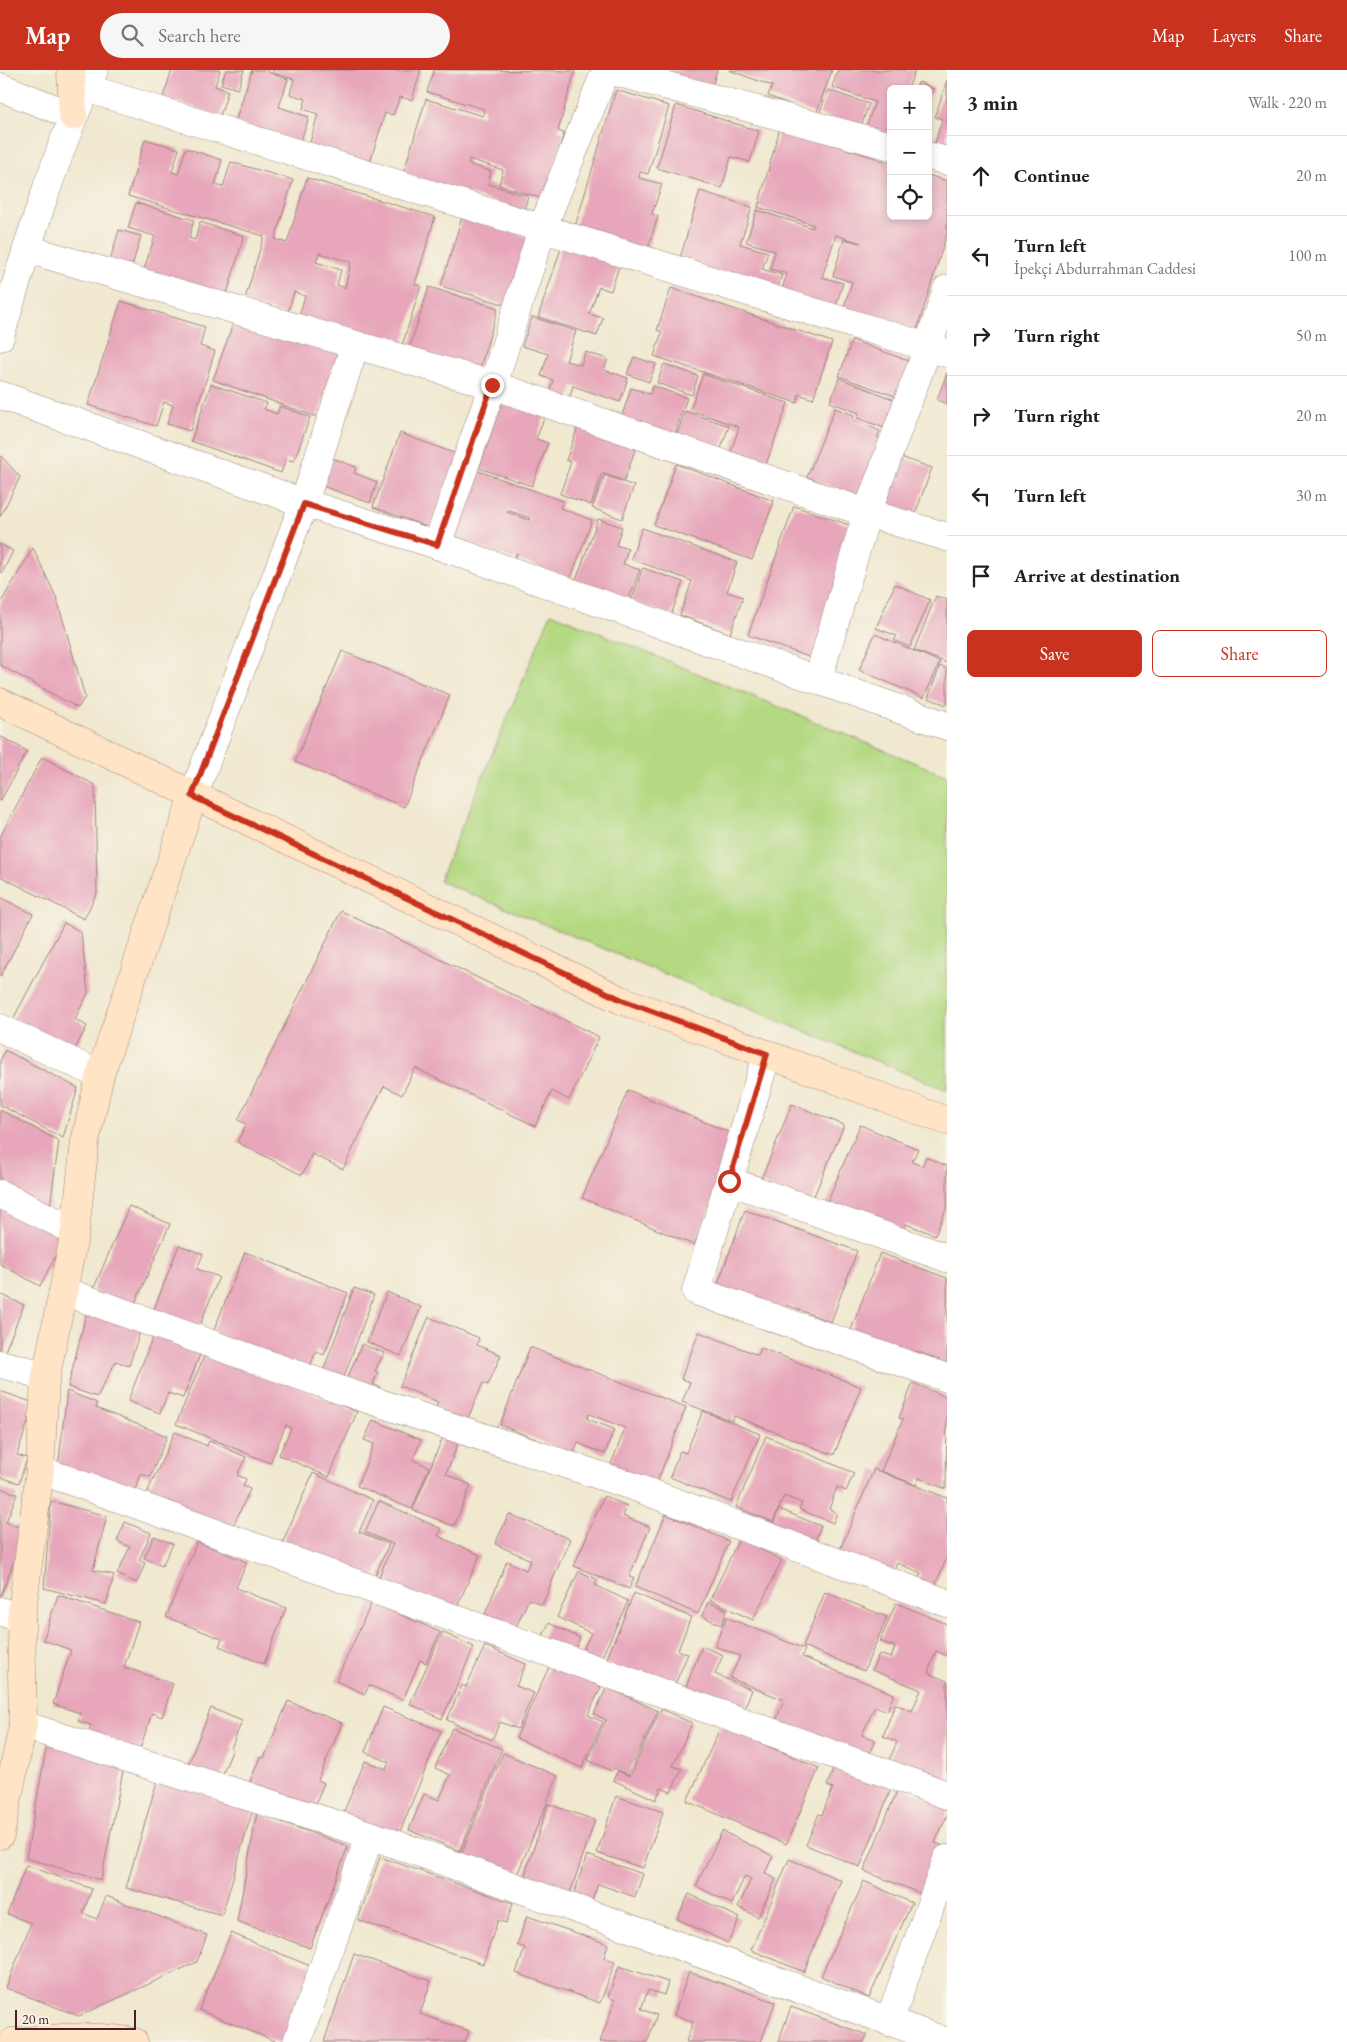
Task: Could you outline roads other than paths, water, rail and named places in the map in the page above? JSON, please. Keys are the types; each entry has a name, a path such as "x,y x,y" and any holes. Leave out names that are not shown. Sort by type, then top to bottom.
{"street":[{"path":"437,545 492,385 542,229 607,70 887,145"},
{"path":"0,337 27,249 72,116 83,76 542,229 938,350"},
{"path":"0,87 72,116"},
{"path":"932,157 947,161"},
{"path":"27,249 492,385 867,513 947,537"},
{"path":"818,679 867,513 938,350 947,289"},
{"path":"0,1835 23,1725 10,1615 40,1470 45,1381 75,1231 85,1142 100,1075 192,796 304,504 355,345"},
{"path":"0,395 304,504 437,545 947,726"},
{"path":"0,702 192,796 622,1000 947,1121"},
{"path":"0,1028 100,1075"},
{"path":"767,1054 696,1291 947,1378"},
{"path":"729,1181 947,1258"},
{"path":"0,1194 75,1231"},
{"path":"63,1291 343,1391 632,1486 947,1603"},
{"path":"0,1364 29,1371 45,1381"},
{"path":"40,1470 947,1795"},
{"path":"23,1725 370,1834 947,2042"},
{"path":"297,2042 370,1834"},
{"path":"889,2022 947,1859"},
{"path":"13,2042 43,2039 113,2038 134,2042"}]}
